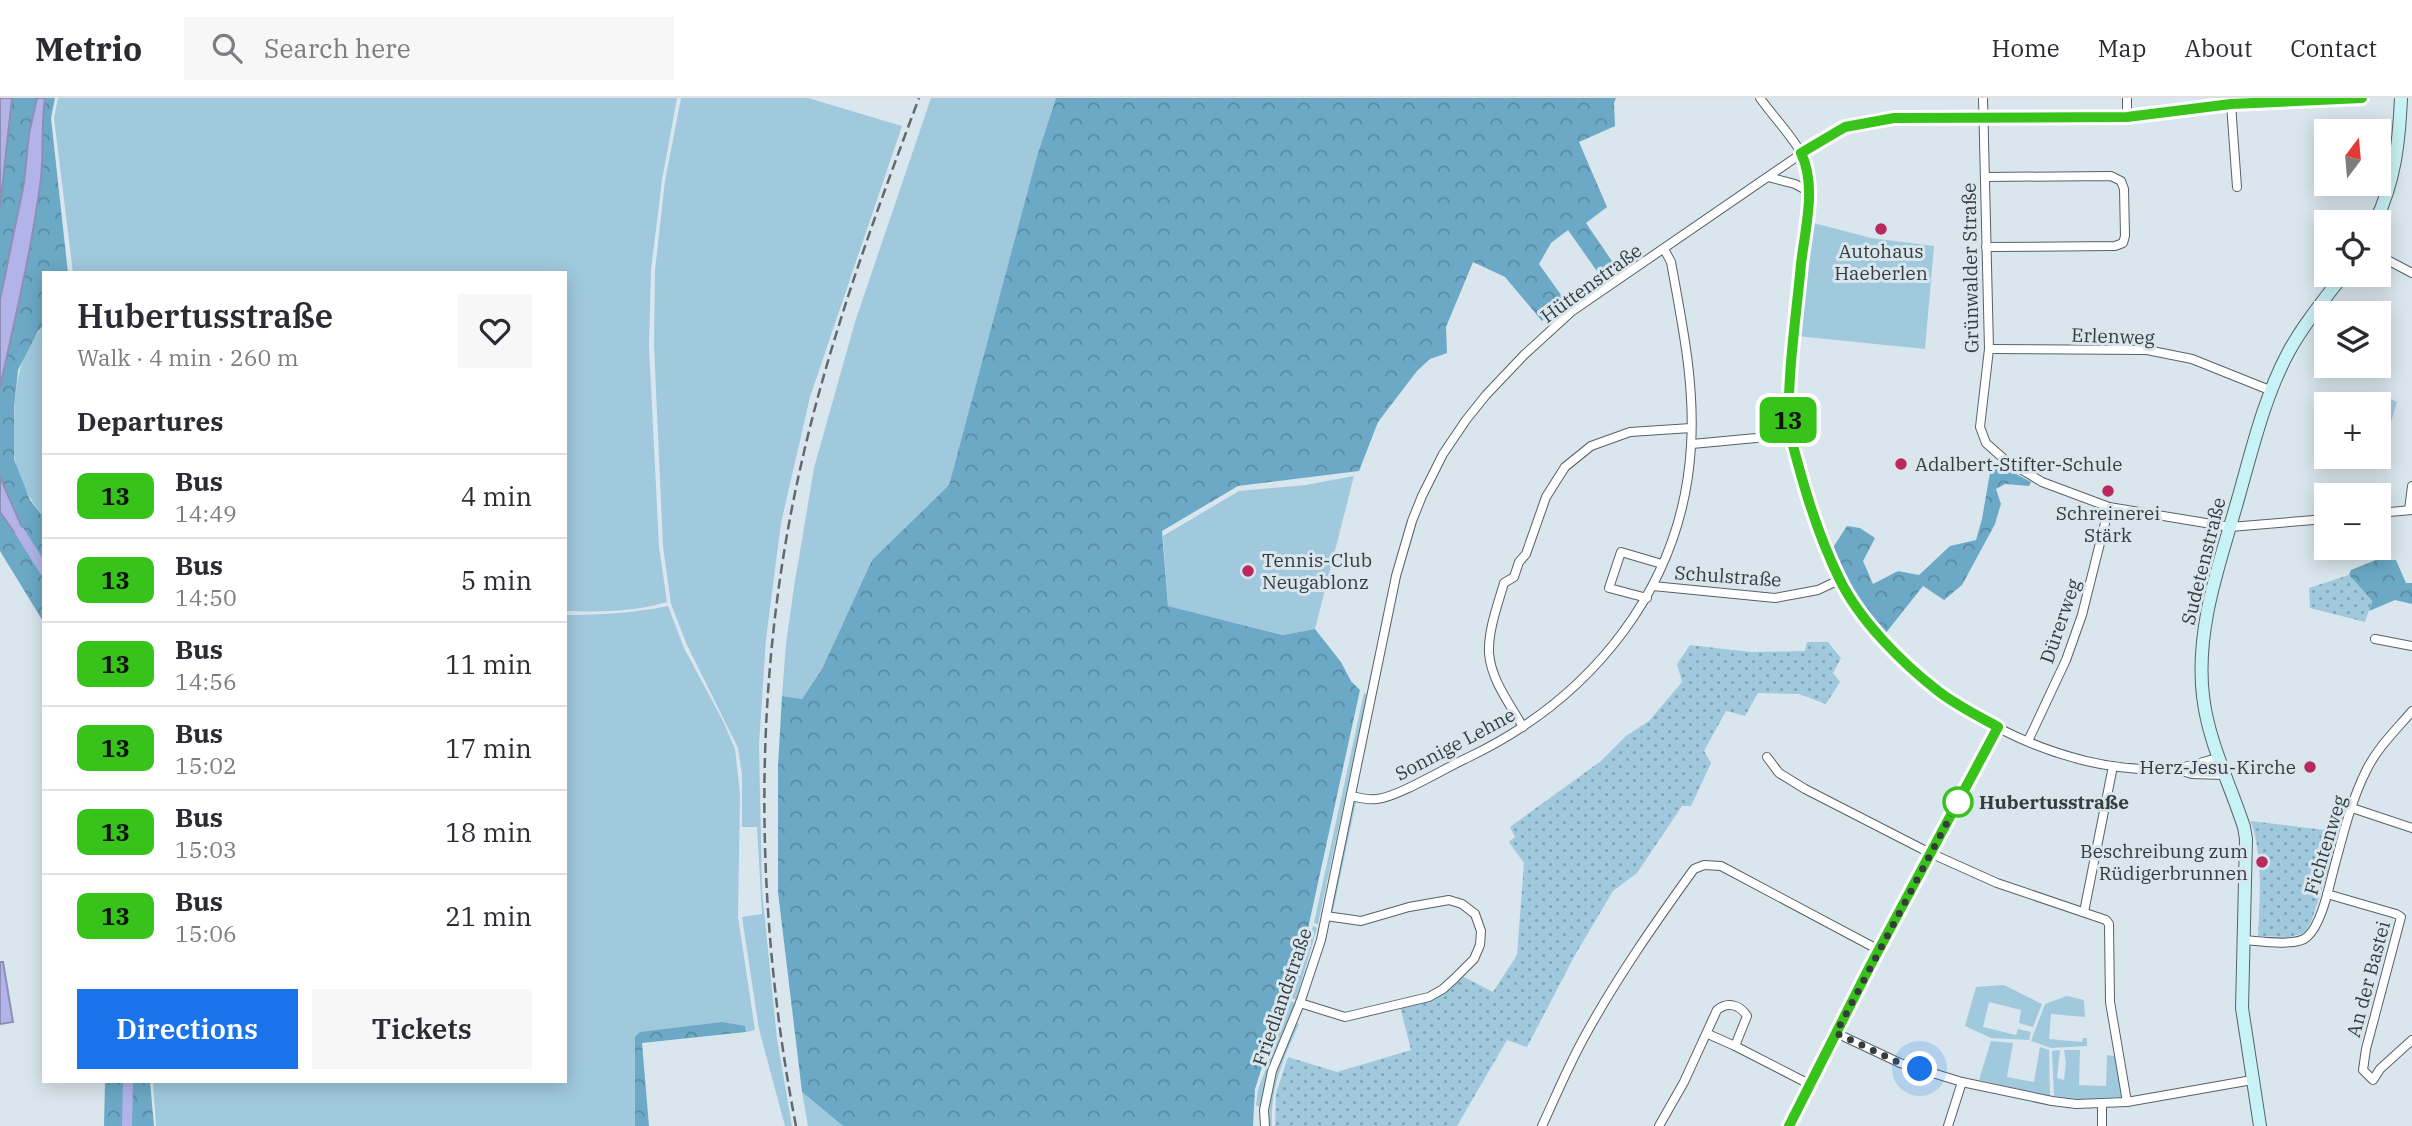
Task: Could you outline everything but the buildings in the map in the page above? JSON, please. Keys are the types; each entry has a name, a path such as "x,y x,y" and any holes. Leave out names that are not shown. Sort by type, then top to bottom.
{"street":[{"path":"1760,98 1801,153 1809,169 1791,365 1789,430 1812,514 1839,580 1861,614 1902,660 1938,691 1998,727 2028,741 2067,756 2113,766 2225,775"},
{"name":"Grünwalder Straße","path":"1983,98 1989,349 1980,427 1982,436 2004,459 2042,482 2109,507"},
{"path":"2127,98 2127,117"},
{"name":"Hüttenstraße","path":"1351,796 1402,553 1422,496 1443,454 1472,412 1524,355 1571,312 1801,153 1845,127 1894,118 2127,117 2231,104 2361,98"},
{"path":"2380,210 2392,178 2398,151 2401,98"},
{"path":"2231,104 2237,187"},
{"path":"1985,177 2111,176 2121,181 2124,189 2125,236 2123,243 2115,246 1986,247"},
{"path":"1768,177 1795,184 1808,191"},
{"name":"Sonnige Lehne","path":"1351,796 1377,799 1394,793 1485,750 1524,727 1566,696 1598,665 1647,598 1676,526 1692,444 1688,360 1671,262 1664,249"},
{"path":"2391,262 2412,273"},
{"name":"Sudetenstraße","path":"2260,1126 2242,1008 2246,839 2219,758 2203,697 2205,622 2230,527 2272,391 2300,333 2334,287"},
{"name":"Erlenweg","path":"1989,349 2147,350 2192,359 2272,391"},
{"path":"1524,727 1498,684 1489,651 1504,583 1514,577 1519,562 1526,554 1546,497 1565,467 1591,446 1630,432 1691,428"},
{"path":"1692,444 1756,438 1789,430"},
{"path":"2391,512 2411,510 2412,486"},
{"path":"2109,507 2230,527 2314,520"},
{"name":"Dürerweg","path":"2028,741 2066,660 2082,615 2109,507"},
{"path":"1647,598 1609,588 1621,552 1662,564"},
{"name":"Schulstraße","path":"1653,586 1774,598 1818,590 1839,580"},
{"path":"2375,639 2412,646"},
{"name":"Fichtenweg","path":"2244,940 2289,943 2308,937 2327,894 2366,769 2381,746 2412,711"},
{"path":"1789,1126 1998,727"},
{"path":"1767,757 1779,773 1805,789 1930,853 1997,883 2106,920 2109,924 2110,1002 2127,1102"},
{"path":"2175,769 2219,758"},
{"path":"2084,912 2113,766"},
{"name":"Friedlandstraße","path":"1265,1126 1264,1110 1272,1071 1300,1003 1317,952 1351,796"},
{"path":"2352,808 2412,828"},
{"path":"1542,1126 1584,1037 1648,932 1694,869 1704,865 1721,866 1879,950"},
{"name":"An der Bastei","path":"2327,894 2401,917 2366,1049 2363,1070 2373,1080 2380,1069 2412,1040"},
{"path":"1300,1003 1345,1017 1429,997 1443,989 1474,959 1480,945 1481,930 1475,914 1462,904 1449,900 1409,907 1361,921 1326,916"},
{"path":"1660,1126 1708,1034 1717,1010 1731,1004 1743,1010 1747,1016 1735,1046"},
{"path":"1836,1033 1900,1063 1962,1082 2053,1101 2127,1102 2252,1080"},
{"path":"1708,1034 1809,1084"},
{"path":"1948,1126 1962,1082"},
{"path":"2102,1103 2102,1126"}],"shaded area":[{"path":"0,98 12,98 0,208"},
{"path":"37,98 45,98 41,178 28,257 0,388 0,300 24,183 29,134"},
{"path":"58,98 677,98 662,180 651,270 649,346 659,547 667,602 629,610 567,611 567,271 73,271 54,118"},
{"path":"681,98 808,98 902,126 810,397 781,523 766,639 759,744 762,891 777,1039 792,1126 785,1126 759,1029 742,917 762,914 757,827 742,827 742,775 738,748 687,645 671,604 663,546 654,346 655,270 665,181"},
{"path":"931,98 1056,98 1037,156 949,485 872,560 822,669 802,699 782,696 794,587 814,468 855,322"},
{"path":"1810,222 1871,238 1934,246 1925,349 1797,336"},
{"path":"42,328 42,515 23,484 15,460 14,447 18,376 35,337"},
{"path":"2391,399 2397,402 2391,422"},
{"name":"Tennis-Club Neugablonz","path":"1354,476 1315,629 1284,635 1168,606 1163,536 1239,491 1306,485"},
{"path":"0,477 28,541 23,545 0,512"},
{"path":"2349,575 2372,601 2365,622 2310,608 2309,588"},
{"path":"668,606 684,648 735,749 740,793 738,917 755,1030 746,1032 745,1026 635,1037 635,1126 156,1126 153,1083 567,1083 567,615"},
{"path":"1807,642 1828,642 1841,658 1833,673 1840,682 1826,704 1799,694 1758,693 1745,716 1726,711 1704,751 1711,763 1691,806 1682,806 1637,873 1613,891 1575,955 1527,1047 1507,1040 1457,1126 1275,1126 1276,1093 1288,1057 1337,1072 1411,1050 1400,1006 1427,1000 1462,976 1493,992 1517,955 1524,863 1509,842 1515,837 1510,827 1601,761 1626,736 1649,721 1682,682 1677,664 1690,645 1751,652 1805,651"},
{"path":"1364,693 1367,695 1318,924 1314,923"},
{"path":"1352,802 1356,802 1333,911 1330,910"},
{"path":"2251,821 2341,832 2311,922 2304,933 2290,937 2258,936 2259,864"},
{"path":"1313,926 1317,928 1296,1000 1291,998"},
{"path":"0,962 3,962 13,1022 0,1024"},
{"path":"2004,985 2042,1004 2033,1027 2019,1023 2021,1010 1989,1002 1983,1027 2016,1035 2018,1029 2031,1032 2029,1040 1991,1038 1965,1026 1976,987"},
{"path":"2067,996 2084,1000 2085,1017 2051,1014 2049,1039 2082,1042 2083,1038 2087,1038 2087,1046 2051,1048 2031,1041 2045,1004"},
{"path":"1290,1001 1296,1003 1268,1069 1260,1107 1256,1105 1258,1090"},
{"path":"1297,1023 1299,1024 1279,1073 1273,1099 1272,1126 1269,1126 1273,1086"},
{"path":"1991,1041 2013,1043 2007,1077 2034,1082 2040,1047 2049,1050 2050,1096 1979,1080"},
{"path":"2060,1050 2057,1078 2064,1080 2064,1050 2080,1050 2079,1085 2106,1086 2107,1055 2115,1056 2122,1097 2077,1099 2054,1096 2052,1051"},
{"path":"802,1092 843,1126 808,1126"}],"green space":[{"path":"12,98 37,98 29,134 24,183 0,300 0,208"},
{"path":"45,98 55,98 51,118 68,271 42,271 42,328 18,370 14,408 14,459 30,500 42,515 42,620 0,551 0,512 23,545 27,542 0,477 0,388 22,287 41,177"},
{"path":"1056,98 1616,98 1615,126 1579,142 1607,207 1586,223 1616,267 1601,277 1568,230 1551,243 1539,264 1566,302 1542,321 1505,277 1473,262 1446,327 1447,353 1430,359 1417,371 1378,422 1359,471 1238,486 1162,531 1168,606 1283,635 1315,629 1360,690 1309,924 1288,998 1255,1089 1253,1126 843,1126 802,1092 778,892 778,766 782,696 802,699 822,669 872,560 949,485 1037,156"},
{"path":"1992,461 2031,482 2029,486 2005,484 1996,489 2001,504 1995,524 1962,585 1944,600 1923,586 1885,634 1854,594 1832,549 1847,526 1860,528 1875,538 1863,561 1873,584 1898,571 1919,575 1950,546 1976,540"},
{"path":"2376,560 2396,560 2406,583 2412,583 2412,604 2395,600 2369,611 2372,601 2349,575 2351,570"},
{"path":"722,1022 745,1026 746,1032 642,1043 649,1126 635,1126 635,1037 640,1032"},
{"path":"105,1083 150,1083 154,1126 104,1126"}],"waterway":[{"path":"20,532 42,567"},
{"path":"127,1126 128,1083"}],"railway":[{"path":"796,1126 772,962 766,878 764,795 774,629 785,547 812,418 869,234 919,98"}],"bus line":[{"name":"13","path":"1789,1126 1869,968 1998,727 1938,691 1902,660 1861,614 1839,580 1812,514 1788,419 1808,199 1809,169 1801,153 1845,127 1894,118 2127,117 2231,104 2362,98"}],"place":[{"name":"Autohaus Haeberlen","path":"1881,229"},
{"name":"Adalbert-Stifter-Schule","path":"1901,464"},
{"name":"Schreinerei Stärk","path":"2108,491"},
{"name":"Tennis-Club Neugablonz","path":"1248,571"},
{"name":"Herz-Jesu-Kirche","path":"2310,767"},
{"name":"Hubertusstraße","path":"1958,802"},
{"name":"Beschreibung zum Rüdigerbrunnen","path":"2262,862"}],"route":[{"path":"1920,1069 1876,1053 1836,1033 1958,802"}]}
